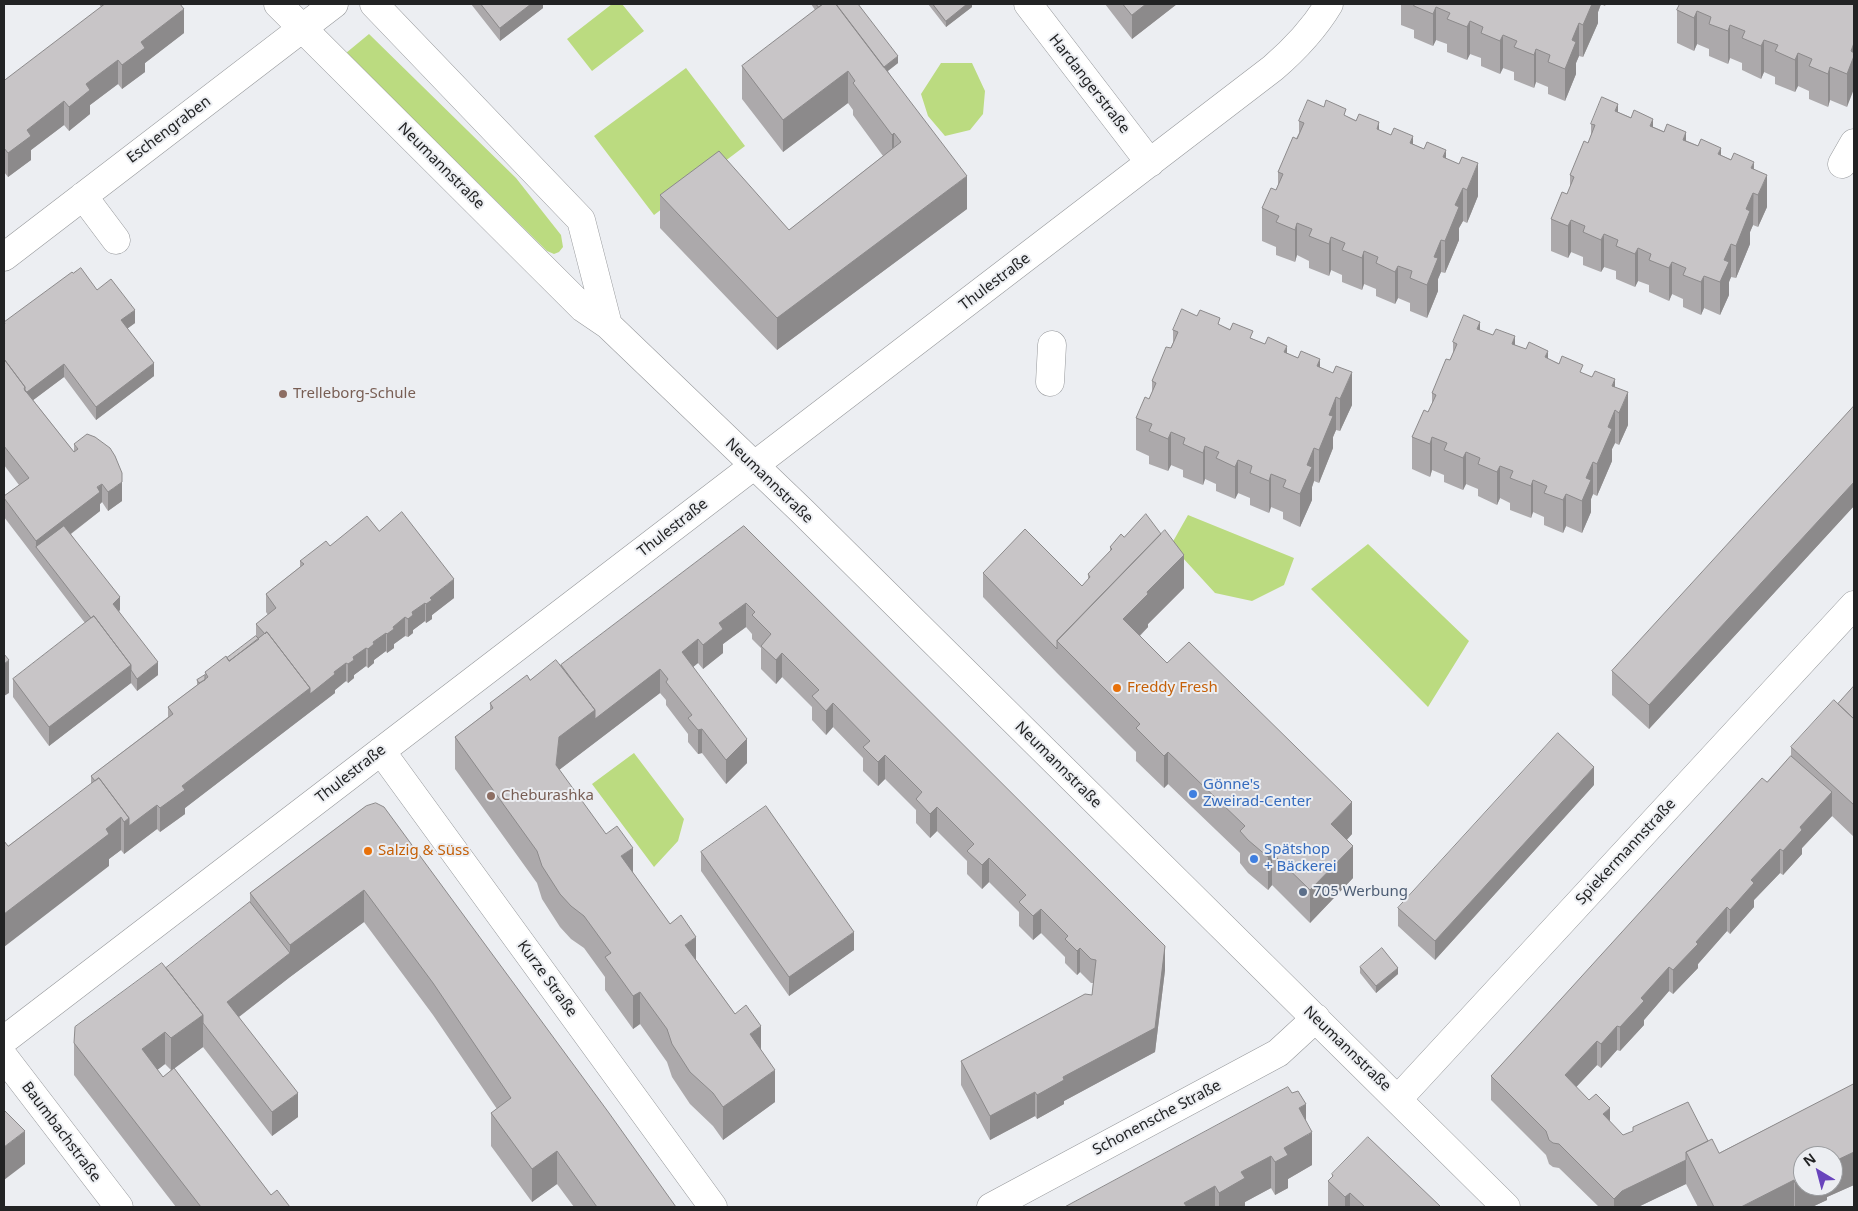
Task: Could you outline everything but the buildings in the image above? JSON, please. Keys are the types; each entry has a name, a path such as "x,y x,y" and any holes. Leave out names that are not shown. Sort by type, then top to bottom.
{"street":[{"name":"Neumannstraße","path":"278,4 583,308 608,325 754,466 1506,1207"},
{"name":"Eschengraben","path":"4,257 334,4"},
{"path":"374,4 581,220 608,325"},
{"name":"Hardangerstraße","path":"1028,4 1150,163"},
{"name":"Thulestraße","path":"4,1040 1150,163 1291,52 1320,18 1329,4"},
{"path":"83,196 116,240"},
{"path":"1050,382 1052,345"},
{"name":"Spiekermannstraße","path":"1398,1099 1854,605"},
{"name":"Kurze Straße","path":"381,751 713,1207"},
{"name":"Schonensche Straße","path":"991,1207 1278,1053 1316,1018"},
{"name":"Baumbachstraße","path":"4,1057 119,1207"}],"green space":[{"path":"612,4 622,4 644,31 592,71 567,39"},
{"path":"369,34 516,178 561,235 563,247 559,252 554,254 547,251 346,53"},
{"path":"941,63 972,63 985,91 983,114 970,130 945,136 928,116 921,94"},
{"path":"686,68 745,146 654,215 594,136"},
{"path":"1188,515 1294,558 1284,585 1252,601 1215,593 1171,545"},
{"path":"1368,544 1469,641 1428,707 1311,589"},
{"path":"634,753 684,819 678,841 654,867 592,784"}],"place":[{"name":"Trelleborg-Schule","path":"283,394"},
{"name":"Freddy Fresh","path":"1117,688"},
{"name":"Gönne's Zweirad-Center","path":"1193,794"},
{"name":"Cheburashka","path":"491,796"},
{"name":"Salzig & Süss","path":"368,851"},
{"name":"Spätshop + Bäckerei","path":"1254,859"},
{"name":"705 Werbung","path":"1303,892"}]}
